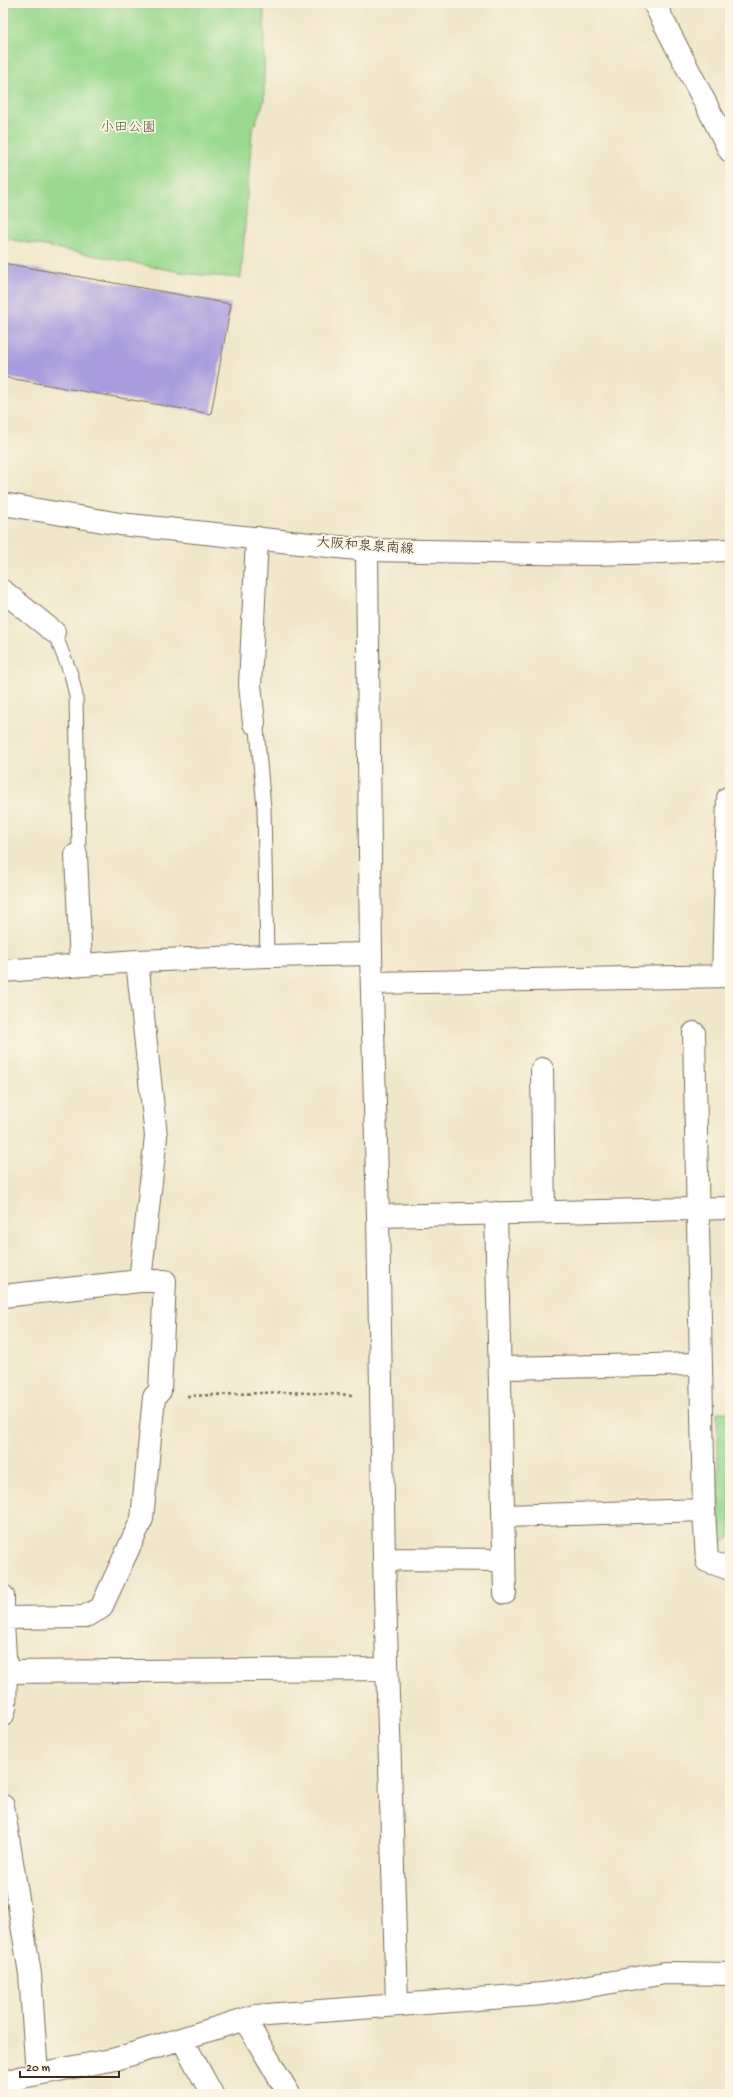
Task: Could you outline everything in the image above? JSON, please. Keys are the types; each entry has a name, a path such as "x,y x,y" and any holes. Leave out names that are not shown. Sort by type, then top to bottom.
{"street":[{"path":"654,3 730,151"},
{"name":"大阪和泉泉南線","path":"3,504 120,524 367,550 594,554 730,550"},
{"path":"254,723 250,685 257,538"},
{"path":"367,550 371,954 378,1216 386,1669 397,2005"},
{"path":"3,591 54,632"},
{"path":"372,983 726,976 728,798"},
{"path":"76,855 81,965"},
{"path":"3,971 137,961 371,954"},
{"path":"137,961 156,1136 140,1280"},
{"path":"694,1033 704,1510 707,1561 730,1569"},
{"path":"542,1069 544,1212"},
{"path":"378,1216 730,1208"},
{"path":"496,1213 505,1593"},
{"path":"3,1296 140,1280 165,1281 160,1391 154,1397 142,1519 101,1608 84,1617 3,1618"},
{"path":"500,1368 701,1364"},
{"path":"504,1516 704,1510"},
{"path":"384,1559 504,1560"},
{"path":"3,1596 3,1614"},
{"path":"3,1624 6,1672 5,1708 3,1715"},
{"path":"6,1672 386,1669"},
{"path":"3,1806 30,1974 21,2082 116,2059 255,2016 543,1994 665,1973 730,1974"},
{"path":"245,2020 289,2094"},
{"path":"182,2039 212,2094"}],"lane":[{"path":"54,632 71,674 76,696 79,850 76,855"},
{"path":"254,723 257,729 264,808 267,956"}],"path":[{"path":"154,1397 284,1392 381,1396"}],"green space":[{"name":"小田公園","path":"3,3 264,3 264,101 252,131 241,278 191,274 3,238"},
{"path":"717,1412 730,1412 730,1538 720,1544"}],"building":[{"path":"3,263 231,304 211,414 3,377"}]}
